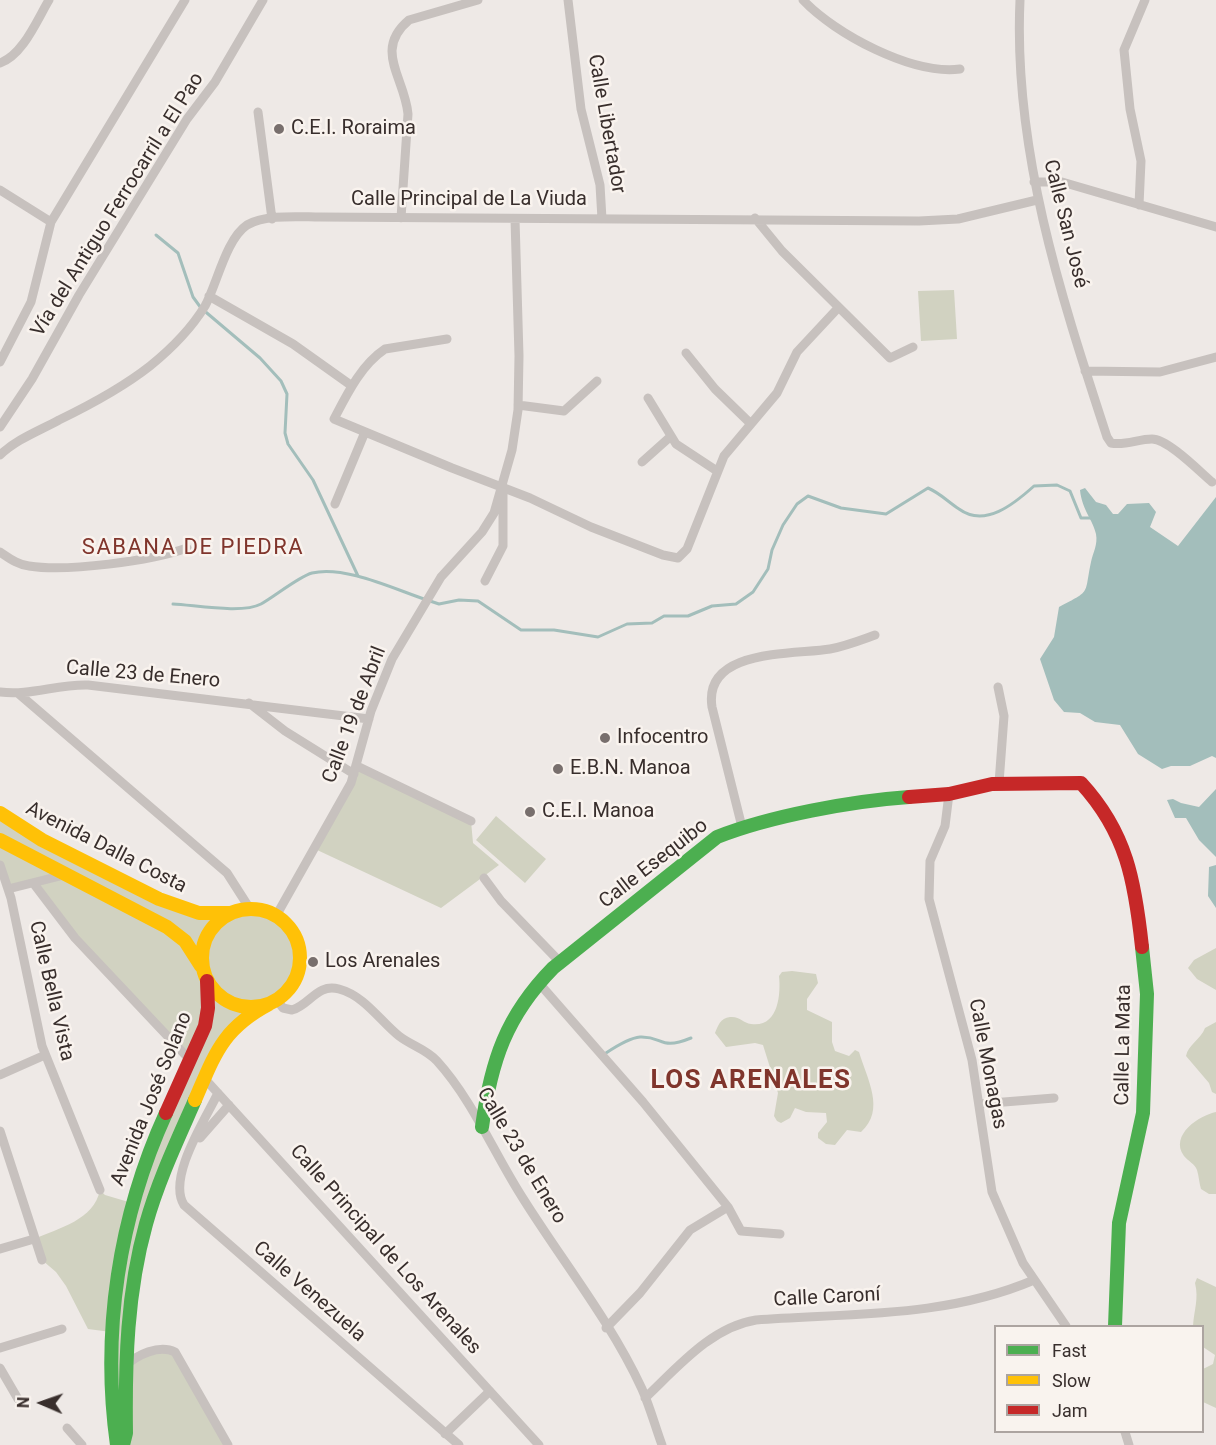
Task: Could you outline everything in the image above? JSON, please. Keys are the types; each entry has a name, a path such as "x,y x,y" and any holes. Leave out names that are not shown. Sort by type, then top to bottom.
{"street":[{"path":"0,63 18,49 49,0"},
{"path":"0,362 4,344 36,288 51,222 184,0"},
{"name":"Vía del Antiguo Ferrocarril a El Pao","path":"0,426 32,379 79,295 187,119 225,65 263,0"},
{"path":"401,218 408,114 407,99 391,62 393,43 402,26 409,20 478,0"},
{"name":"Calle Libertador","path":"568,0 581,109 600,185 602,219"},
{"path":"803,0 843,31 896,57 928,68 960,69"},
{"name":"Calle San José","path":"1020,0 1019,31 1023,93 1037,200 1085,370 1107,437 1111,443 1118,444 1149,439 1161,441 1212,482"},
{"path":"1138,205 1141,161 1130,110 1124,50 1145,0"},
{"path":"258,112 272,219"},
{"path":"1034,182 1062,182 1216,227"},
{"path":"0,190 51,222"},
{"name":"Calle Principal de La Viuda","path":"0,455 18,441 82,409 133,379 172,347 194,322 207,300 229,250 241,231 248,225 272,219 296,217 945,220 1037,200"},
{"path":"755,218 782,250 890,358 913,347"},
{"name":"Calle 19 de Abril","path":"276,916 303,872 355,770 369,719 392,659 441,577 489,524 502,487 512,450 518,405 515,219"},
{"path":"207,300 293,344 352,386"},
{"path":"447,339 385,349 369,363 352,386 334,418 623,540 678,558 687,549 717,471 731,446 777,393 797,352 838,308"},
{"path":"686,353 701,375 751,424"},
{"path":"1085,370 1160,372 1216,357"},
{"path":"518,405 564,411 597,381"},
{"path":"648,398 670,437 683,451 717,471"},
{"path":"335,504 366,432"},
{"path":"642,462 670,437"},
{"path":"485,582 503,546 505,522 502,487"},
{"path":"0,552 27,566 50,567 157,556 187,548"},
{"path":"742,827 712,707 711,692 714,681 732,668 759,657 787,651 832,648 875,635"},
{"name":"Calle 23 de Enero","path":"0,692 19,694 53,686 81,685 369,719"},
{"path":"998,687 1004,716 999,783"},
{"path":"19,694 227,873 250,909"},
{"path":"248,703 285,731 355,770 471,821"},
{"name":"Calle Esequibo","path":"482,1127 487,1088 503,1032 538,982 688,858 717,837 742,827 875,799 949,795 999,783 1076,782"},
{"name":"Calle La Mata","path":"1076,782 1085,785 1094,797 1118,834 1128,858 1137,899 1147,994 1143,1113 1119,1223 1115,1325"},
{"name":"Calle Monagas","path":"949,795 945,826 930,861 929,899 968,1042 994,1201 1008,1234 1034,1280 1065,1325"},
{"name":"Avenida Dalla Costa","path":"0,813 42,840 159,899 199,913 232,912"},
{"path":"0,840 167,927 189,946 205,976 218,995 233,1004 251,1007 273,1002 295,980 300,953 290,928 276,916 250,909 232,912 217,922 207,937 202,954 205,976"},
{"name":"Calle Bella Vista","path":"0,865 8,889 45,1055 100,1190"},
{"path":"8,889 64,875"},
{"path":"484,878 501,901 560,962"},
{"path":"34,884 75,938 190,1060"},
{"name":"Avenida José Solano","path":"117,1445 113,1434 111,1332 122,1246 144,1161 207,1018 205,976"},
{"path":"538,982 643,1102 728,1207 741,1231 780,1234"},
{"name":"Calle 23 de Enero","path":"273,1002 292,1010 320,990 331,988 344,990 362,1002 399,1036 424,1050 437,1061 467,1102 523,1199 568,1264 606,1328 645,1398 662,1445"},
{"name":"Avenida José Solano","path":"123,1445 126,1433 124,1367 129,1299 148,1214 167,1160 205,1078 232,1029 244,1017 273,1002"},
{"path":"0,1075 45,1055"},
{"name":"Calle Principal de Los Arenales","path":"205,1078 539,1445"},
{"name":"Calle Venezuela","path":"218,1093 180,1176 179,1193 184,1205 459,1445"},
{"path":"979,1104 1054,1098"},
{"name":"Calle Venezuela","path":"193,1146 229,1105"},
{"path":"0,1131 42,1260"},
{"path":"606,1328 640,1293 690,1230 728,1207"},
{"path":"0,1250 34,1239"},
{"name":"Calle Caroní","path":"645,1398 709,1341 734,1325 756,1320 852,1317 908,1311 980,1298 1034,1280"},
{"path":"0,1348 62,1329"},
{"path":"124,1367 145,1353 164,1349 175,1352 228,1445"},
{"path":"0,1368 18,1399"},
{"path":"445,1434 490,1391"},
{"path":"67,1428 82,1445"}],"green space":[{"path":"954,290 957,339 921,341 918,291"},
{"path":"357,766 471,821 473,843 499,865 441,908 315,849"},
{"path":"0,813 159,899 232,912 250,909 268,912 283,921 298,944 298,971 290,988 226,1037 138,1249 131,1360 170,1349 228,1445 117,1445 111,1332 88,1329 66,1286 56,1272 42,1260 34,1239 64,1227 83,1216 91,1209 100,1190 105,1195 132,1203 190,1060 101,965 34,884 8,889 0,865"},
{"path":"496,816 546,859 525,883 476,840"},
{"path":"1216,948 1216,990 1197,979 1188,968 1194,960"},
{"path":"782,972 816,974 818,983 807,999 807,1010 832,1022 832,1042 835,1051 849,1056 855,1050 859,1052 870,1083 873,1104 868,1123 861,1132 847,1130 835,1145 826,1144 818,1138 818,1133 827,1122 826,1113 806,1112 795,1108 790,1118 781,1123 777,1121 774,1116 778,1093 763,1045 755,1043 726,1047 715,1033 720,1023 730,1017 751,1024 767,1021 776,1009 779,976"},
{"path":"1216,1022 1216,1094 1212,1092 1209,1083 1186,1056 1205,1028"},
{"path":"1216,1112 1216,1194 1209,1194 1201,1189 1197,1170 1184,1156 1180,1148 1180,1141 1188,1127 1202,1117"},
{"path":"1197,1278 1216,1287 1216,1408 1204,1402 1204,1368 1213,1364 1215,1355 1204,1348 1204,1325 1193,1325"}],"water":[{"path":"1085,488 1096,502 1106,505 1113,514 1118,514 1127,504 1149,503 1156,512 1150,527 1178,546 1216,497 1216,758 1212,756 1190,766 1171,766 1162,769 1138,754 1120,725 1095,722 1080,713 1064,712 1054,700 1040,659 1054,637 1059,607 1085,590 1096,538 1095,529 1081,497 1080,490"},
{"path":"1216,789 1216,857 1199,840 1186,818 1175,818 1167,800 1173,799 1199,807"},
{"path":"1216,865 1216,908 1208,896 1209,867"}],"waterway":[{"path":"156,235 178,253 193,297 201,308 260,358 281,381 287,394 285,433 288,444 313,480 358,576"},
{"path":"430,601 439,604 459,600 478,601 521,630 554,630 598,637 627,624 652,623 664,616 688,616 712,606 736,604 753,592 768,569 772,550 783,525 797,504 808,496 841,508 886,514 928,488 959,509 979,516 999,511 1034,486 1057,485 1070,491 1081,518 1090,518"},
{"path":"173,604 231,609 253,607 306,575 325,571 369,579 424,599"},
{"path":"606,1053 622,1043 640,1037 667,1043 681,1042 691,1038"}],"traffic: fast":[{"path":"482,1127 490,1081 503,1041 523,1004 537,986 553,968 717,837 786,816 862,802 909,797"},
{"path":"1115,1325 1119,1223 1143,1113 1147,994 1142,947"},
{"path":"123,1445 126,1433 128,1327 140,1250 156,1192 195,1100"},
{"path":"117,1445 111,1360 118,1275 136,1192 166,1113"}],"traffic: slow":[{"path":"0,813 42,840 159,899 199,913 230,913"},
{"path":"0,840 167,927 185,941 201,966"},
{"path":"251,909 270,913 286,923 296,939 300,958 296,977 286,993 270,1003 251,1007 232,1003 216,993 206,977 202,958 206,939 216,923 232,913 251,909"},
{"path":"195,1100 208,1069 230,1033 253,1013 269,1004"}],"traffic: jam":[{"path":"909,797 949,794 992,784 1081,783 1097,802 1119,840 1132,880 1142,947"},
{"path":"166,1113 205,1026 208,1008 207,981"}],"place":[{"name":"C.E.I. Roraima","path":"279,129"},
{"name":"Infocentro","path":"605,738"},
{"name":"E.B.N. Manoa","path":"558,769"},
{"name":"C.E.I. Manoa","path":"530,812"},
{"name":"Los Arenales","path":"313,962"}],"district":[{"name":"SABANA DE PIEDRA","path":"193,548"},
{"name":"LOS ARENALES","path":"751,1081"}]}
